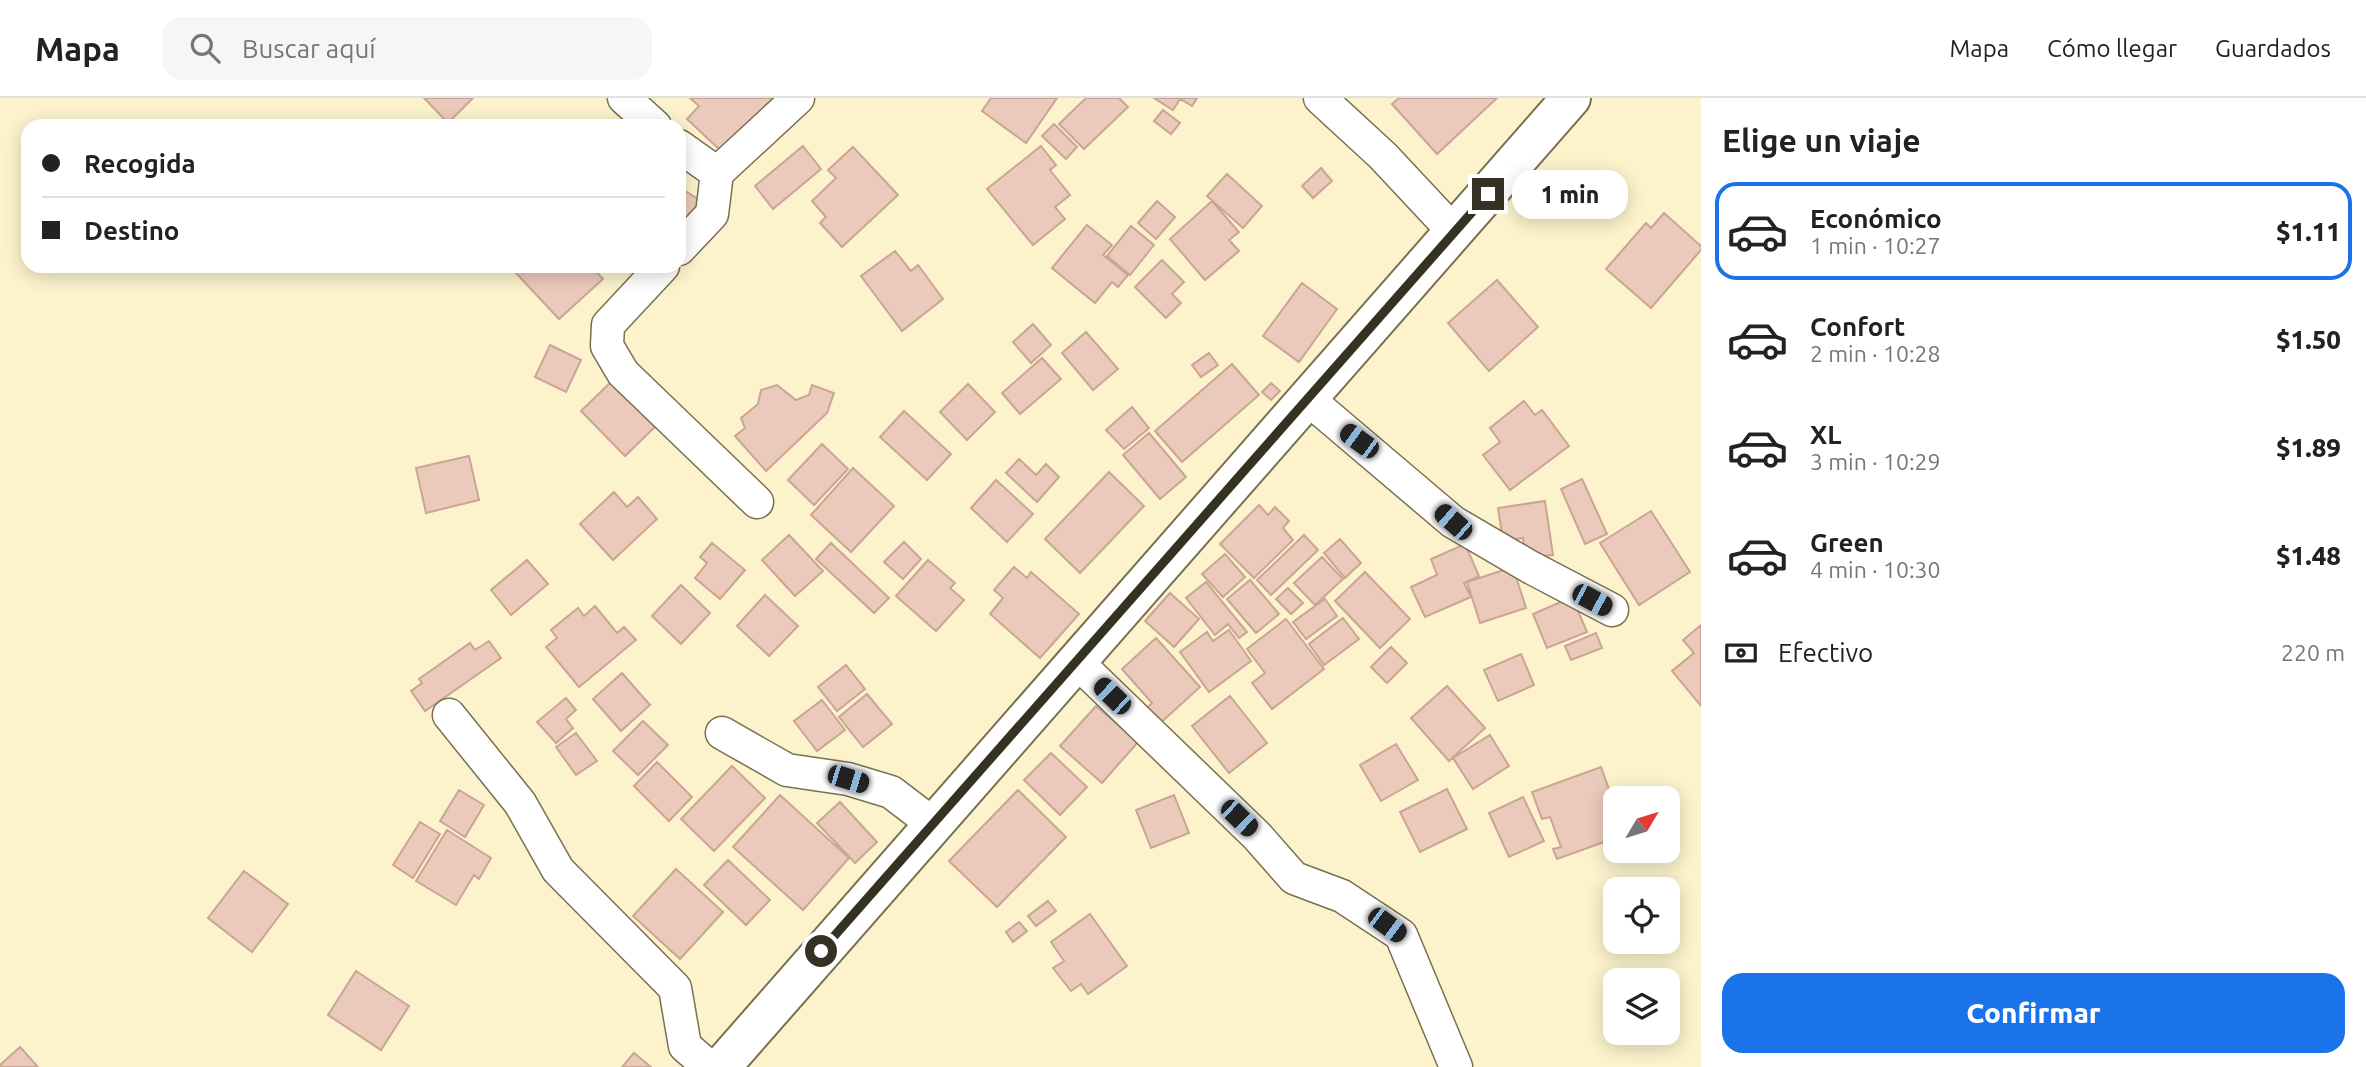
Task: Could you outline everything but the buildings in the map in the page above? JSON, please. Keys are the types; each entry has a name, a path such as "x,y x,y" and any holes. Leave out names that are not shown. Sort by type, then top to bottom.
{"main road":[{"path":"721,1067 1571,98"}],"street":[{"path":"624,98 647,119"},
{"path":"686,242 712,214 717,173 798,98"},
{"path":"1320,98 1383,156 1455,233"},
{"path":"686,151 717,173"},
{"path":"656,273 608,325 607,346 623,373 757,502"},
{"path":"1308,398 1453,522 1612,610"},
{"path":"1076,661 1257,836 1294,878 1342,896 1401,936 1456,1067"},
{"path":"449,715 520,803 558,870 675,988 685,1046 709,1067"},
{"path":"722,733 787,770 848,779 891,792 933,824"}],"route":[{"path":"821,951 1488,194"}]}
